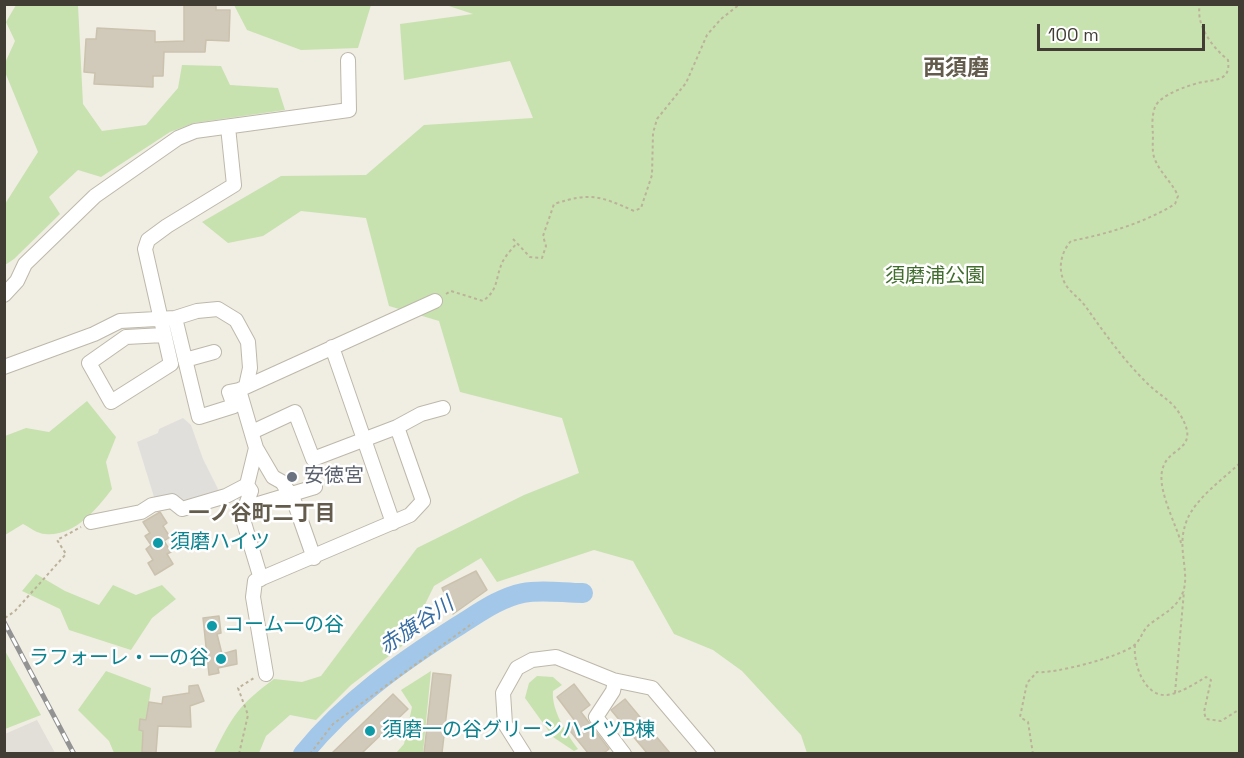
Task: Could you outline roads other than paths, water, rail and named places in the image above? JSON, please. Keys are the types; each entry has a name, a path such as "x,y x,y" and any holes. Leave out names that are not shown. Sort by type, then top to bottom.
{"street":[{"path":"4,296 17,281 25,264 94,196 178,138 195,131 349,110 348,60"},
{"path":"164,335 126,337 88,363 111,402 171,364 145,249 148,240 234,185 228,127"},
{"path":"175,318 199,417 234,406 229,392 435,301"},
{"path":"4,367 94,334 120,321 175,318 197,311 218,309 236,320 248,342 250,368 242,388 256,448 273,477 282,482 292,498 314,558"},
{"path":"332,347 366,439 393,522"},
{"path":"185,360 214,352"},
{"path":"252,432 295,412 313,459 397,427 421,414 443,408"},
{"path":"266,674 253,597 255,582 410,514 423,501 397,427"},
{"path":"256,448 242,516 261,579"},
{"path":"92,522 141,512 152,505 172,501 182,508 226,496 273,477"},
{"path":"245,508 292,498 315,487"},
{"path":"524,753 505,724 502,706 507,683 517,668 532,660 556,657 615,681 652,688 708,753"},
{"path":"615,681 613,691 596,717 624,753"}],"waterway":[{"name":"赤旗谷川","path":"303,754 337,717 375,684 489,606 514,595 530,592 583,593"}],"railway":[{"path":"4,622 74,754"}],"place":[{"name":"安徳宮","path":"292,477"},
{"name":"須磨ハイツ","path":"158,543"},
{"name":"コーム一の谷","path":"212,626"},
{"name":"ラフォーレ・一の谷","path":"221,659"},
{"name":"須磨一の谷グリーンハイツB棟","path":"370,731"}],"district":[{"name":"西須磨","path":"956,69"},
{"name":"一ノ谷町二丁目","path":"262,514"}],"park label":[{"name":"須磨浦公園","path":"935,277"}]}
